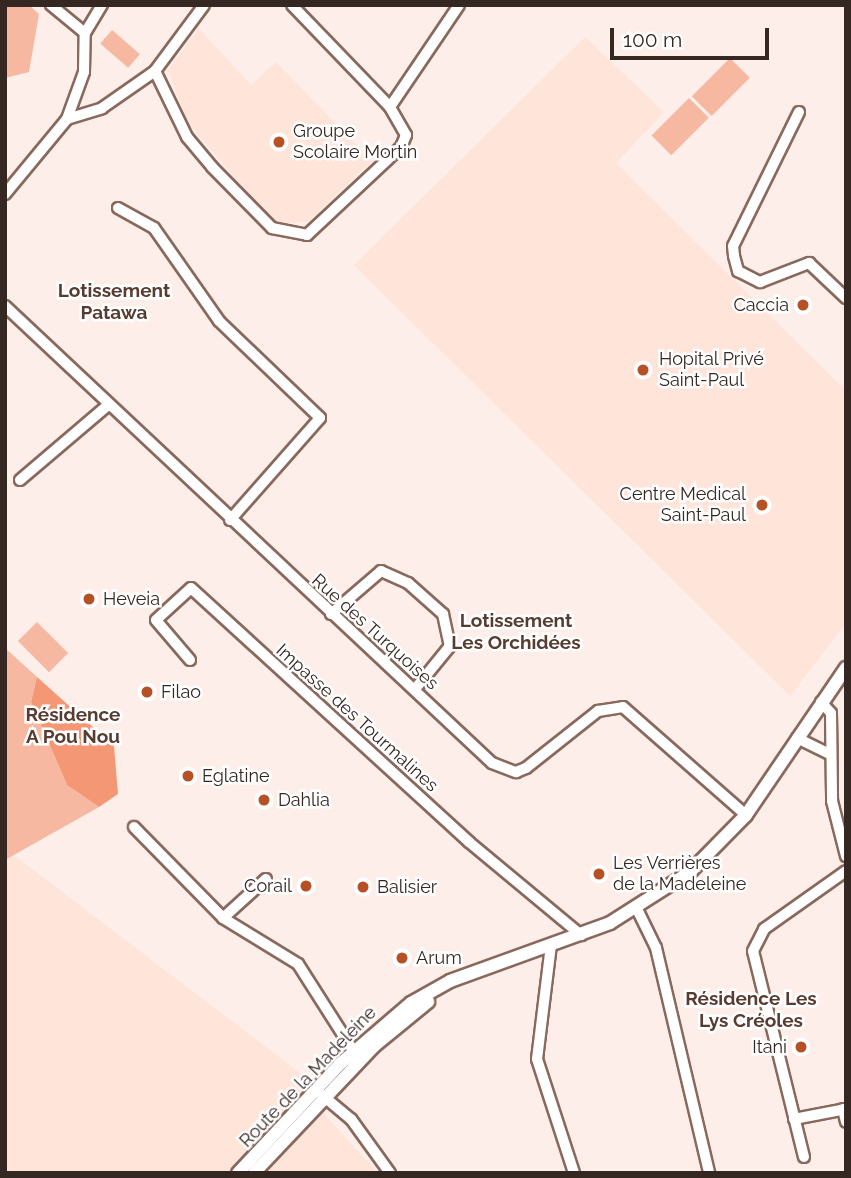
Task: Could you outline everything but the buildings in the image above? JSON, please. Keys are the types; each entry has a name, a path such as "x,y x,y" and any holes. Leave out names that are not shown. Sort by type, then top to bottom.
{"main road":[{"name":"Route de la Madeleine","path":"254,1173 354,1052 411,1003 479,971 580,935 637,909 690,872 747,814 846,668"},
{"name":"Route de la Madeleine","path":"238,1173 401,1022 479,971"}],"street":[{"path":"51,5 85,33"},
{"path":"5,194 66,119 84,72 85,33 102,5"},
{"path":"66,119 102,108 155,71 204,5"},
{"path":"155,71 187,137 267,224 293,236 315,231 401,147 405,130 390,107 292,5"},
{"path":"390,107 459,5"},
{"path":"799,112 733,246 734,256 738,271 760,282 809,262 846,298"},
{"path":"118,208 154,228 219,321 319,415 318,427 230,520"},
{"name":"Rue des Turquoises","path":"5,306 107,406 492,763 516,772 598,711 623,707 747,814"},
{"path":"20,480 107,406"},
{"path":"331,614 381,571 426,599 448,621 452,639 415,689"},
{"name":"Impasse des Tourmalines","path":"190,660 156,620 191,589 469,842 580,935"},
{"path":"821,702 831,713 828,753 846,856"},
{"path":"797,738 828,753"},
{"path":"134,827 223,918 298,964 354,1052"},
{"path":"804,1157 754,943 764,929 846,871"},
{"path":"223,918 266,879"},
{"path":"637,909 656,948 709,1173"},
{"path":"551,945 537,1059 574,1173"},
{"path":"321,1094 351,1119 390,1173"},
{"path":"794,1119 844,1109 846,1122"}],"shaded area":[{"path":"5,5 29,5 39,14 29,72 5,78"},
{"name":"Groupe Scolaire Mortin","path":"199,28 251,85 276,62 372,161 307,222 274,223 188,123 168,70"},
{"path":"112,30 140,54 128,68 100,44"},
{"name":"Hopital Privé Saint-Paul","path":"585,37 664,112 616,163 846,391 846,623 790,696 354,265"},
{"path":"730,58 750,78 712,116 692,96"},
{"path":"689,98 709,118 671,155 652,135"},
{"path":"37,622 68,653 49,672 18,641"},
{"path":"5,648 37,677 31,702 67,785 99,807 5,860"},
{"path":"37,677 114,746 118,794 99,807 67,785 31,702"},
{"path":"14,855 305,1077 327,1117 378,1173 5,1173 5,860"}],"place":[{"name":"Groupe Scolaire Mortin","path":"279,142"},
{"name":"Caccia","path":"803,305"},
{"name":"Hopital Privé Saint-Paul","path":"643,370"},
{"name":"Centre Medical Saint-Paul","path":"762,505"},
{"name":"Heveia","path":"89,599"},
{"name":"Filao","path":"147,692"},
{"name":"Eglatine","path":"188,776"},
{"name":"Dahlia","path":"264,800"},
{"name":"Les Verrières de la Madeleine","path":"599,874"},
{"name":"Corail","path":"306,886"},
{"name":"Balisier","path":"363,887"},
{"name":"Arum","path":"402,958"},
{"name":"Itani","path":"801,1047"}],"district":[{"name":"Lotissement Patawa","path":"114,302"},
{"name":"Lotissement Les Orchidées","path":"516,632"},
{"name":"Résidence A Pou Nou","path":"73,726"},
{"name":"Résidence Les Lys Créoles","path":"751,1010"}]}
